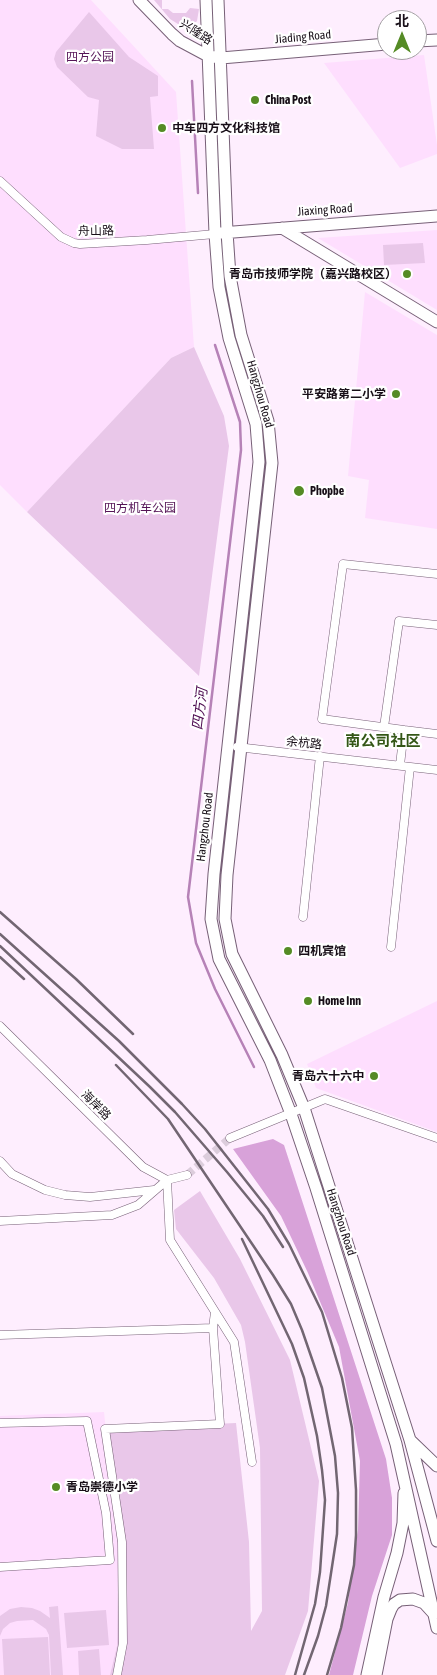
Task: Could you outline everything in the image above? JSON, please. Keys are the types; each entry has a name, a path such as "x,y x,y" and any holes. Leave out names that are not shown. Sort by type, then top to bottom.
{"main road":[{"name":"兴隆路","path":"139,0 180,41 208,56 221,58"},
{"name":"Hangzhou Road","path":"206,0 217,274 223,315 256,424 259,462 211,919 222,966 270,1060 291,1114 396,1444 437,1628"},
{"name":"Hangzhou Road","path":"218,0 230,276 241,335 268,421 272,455 227,875 225,919 232,954 280,1049 304,1108 410,1440 437,1541"},
{"name":"Jiading Road","path":"221,58 377,45"},
{"name":"Jiaxing Road","path":"215,234 437,216"},
{"path":"282,228 437,322"},
{"path":"410,1440 437,1466"},
{"path":"367,1675 374,1637 397,1553 403,1523 404,1477"},
{"path":"376,1675 387,1620 394,1604 400,1600 413,1599 424,1603 434,1614"}],"street":[{"name":"舟山路","path":"0,181 61,237 74,243 147,240 215,234"},
{"path":"437,574 343,564 322,719 437,734"},
{"path":"384,727 399,621 437,625"},
{"path":"400,765 404,730"},
{"name":"余杭路","path":"228,746 437,770"},
{"path":"302,917 320,756"},
{"path":"391,947 410,767"},
{"name":"海岸路","path":"0,1026 143,1166 167,1180"},
{"path":"230,1138 325,1099 437,1138"},
{"path":"0,1162 12,1174 45,1190 65,1195 90,1197 154,1190"},
{"path":"0,1220 112,1215 138,1205 167,1180 187,1175"},
{"path":"167,1180 170,1240 234,1342 252,1462"},
{"path":"117,1675 123,1643 122,1542 105,1429 220,1424 213,1328 215,1312"},
{"path":"0,1335 213,1328"},
{"path":"0,1423 86,1421 106,1513 110,1560 0,1567"}],"shaded area":[{"path":"0,0 91,0 176,92 194,347 171,358 27,512 0,485"},
{"path":"377,59 425,60 437,154 400,168 324,63"},
{"name":"青岛市技师学院（嘉兴路校区）","path":"437,230 437,310 318,238"},
{"name":"平安路第二小学","path":"365,292 437,335 437,529 365,518 369,480 348,476"},
{"name":"青岛六十六中","path":"437,1001 437,1132 316,1088 307,1064"},
{"path":"273,1139 284,1145 386,1459 392,1498 392,1535 372,1596 353,1675 329,1675 348,1603 358,1530 360,1461 339,1347 308,1273 281,1216 233,1149"},
{"name":"青岛崇德小学","path":"104,1412 118,1545 117,1646 110,1675 0,1675 0,1416"}],"green space":[{"path":"154,0 162,0 162,9 168,9 173,13 186,13 190,8 199,9 197,21 193,25 185,26 178,24 170,19"},
{"name":"四方公园","path":"89,12 129,57 158,76 158,96 150,97 154,149 122,149 96,136 99,100 88,97 57,67 54,59 56,52"},
{"path":"423,243 425,263 384,265 383,245"},
{"name":"四方机车公园","path":"194,347 224,416 229,446 199,676 27,512 171,358"},
{"path":"200,1191 240,1259 290,1360 319,1481 308,1611 285,1675 110,1675 117,1646 118,1545 105,1429 236,1423 249,1542 251,1631 262,1611 260,1448 245,1342 241,1325 214,1278 176,1229 174,1210"},
{"path":"58,1606 63,1675 51,1675 49,1635 46,1629 33,1620 17,1621 10,1623 3,1629 0,1636 0,1616 10,1609 21,1607 40,1611 50,1618 49,1607"},
{"path":"106,1610 109,1645 67,1648 64,1613"},
{"path":"48,1637 50,1675 4,1675 2,1639"},
{"path":"99,1649 101,1675 79,1675 78,1651"}],"waterway":[{"name":"四方河","path":"192,81 198,193"},
{"name":"四方河","path":"215,345 240,422 241,450 188,897 196,943 215,989 254,1067"}],"tunnel":[{"path":"187,1175 230,1138"}],"railway":[{"path":"0,912 76,979 133,1034"},
{"path":"0,934 119,1041 205,1129 268,1209 289,1244 322,1312 342,1378 352,1428 356,1490 354,1565 341,1628 327,1675"},
{"path":"0,946 175,1112 263,1216 283,1247"},
{"path":"0,957 24,979"},
{"path":"116,1065 168,1119 273,1275 291,1304 322,1388 335,1456 338,1493 337,1534 326,1606 304,1675"},
{"path":"242,1239 292,1344 304,1378 317,1436 322,1470 325,1500 320,1572 315,1604 295,1675"}],"place":[{"name":"China Post","path":"255,100"},
{"name":"中车四方文化科技馆","path":"162,128"},
{"name":"青岛市技师学院（嘉兴路校区）","path":"407,274"},
{"name":"平安路第二小学","path":"396,394"},
{"name":"Phopbe","path":"299,491"},
{"name":"四机宾馆","path":"288,951"},
{"name":"Home Inn","path":"308,1001"},
{"name":"青岛六十六中","path":"374,1076"},
{"name":"青岛崇德小学","path":"56,1487"}],"district":[{"name":"南公司社区","path":"383,741"}]}
